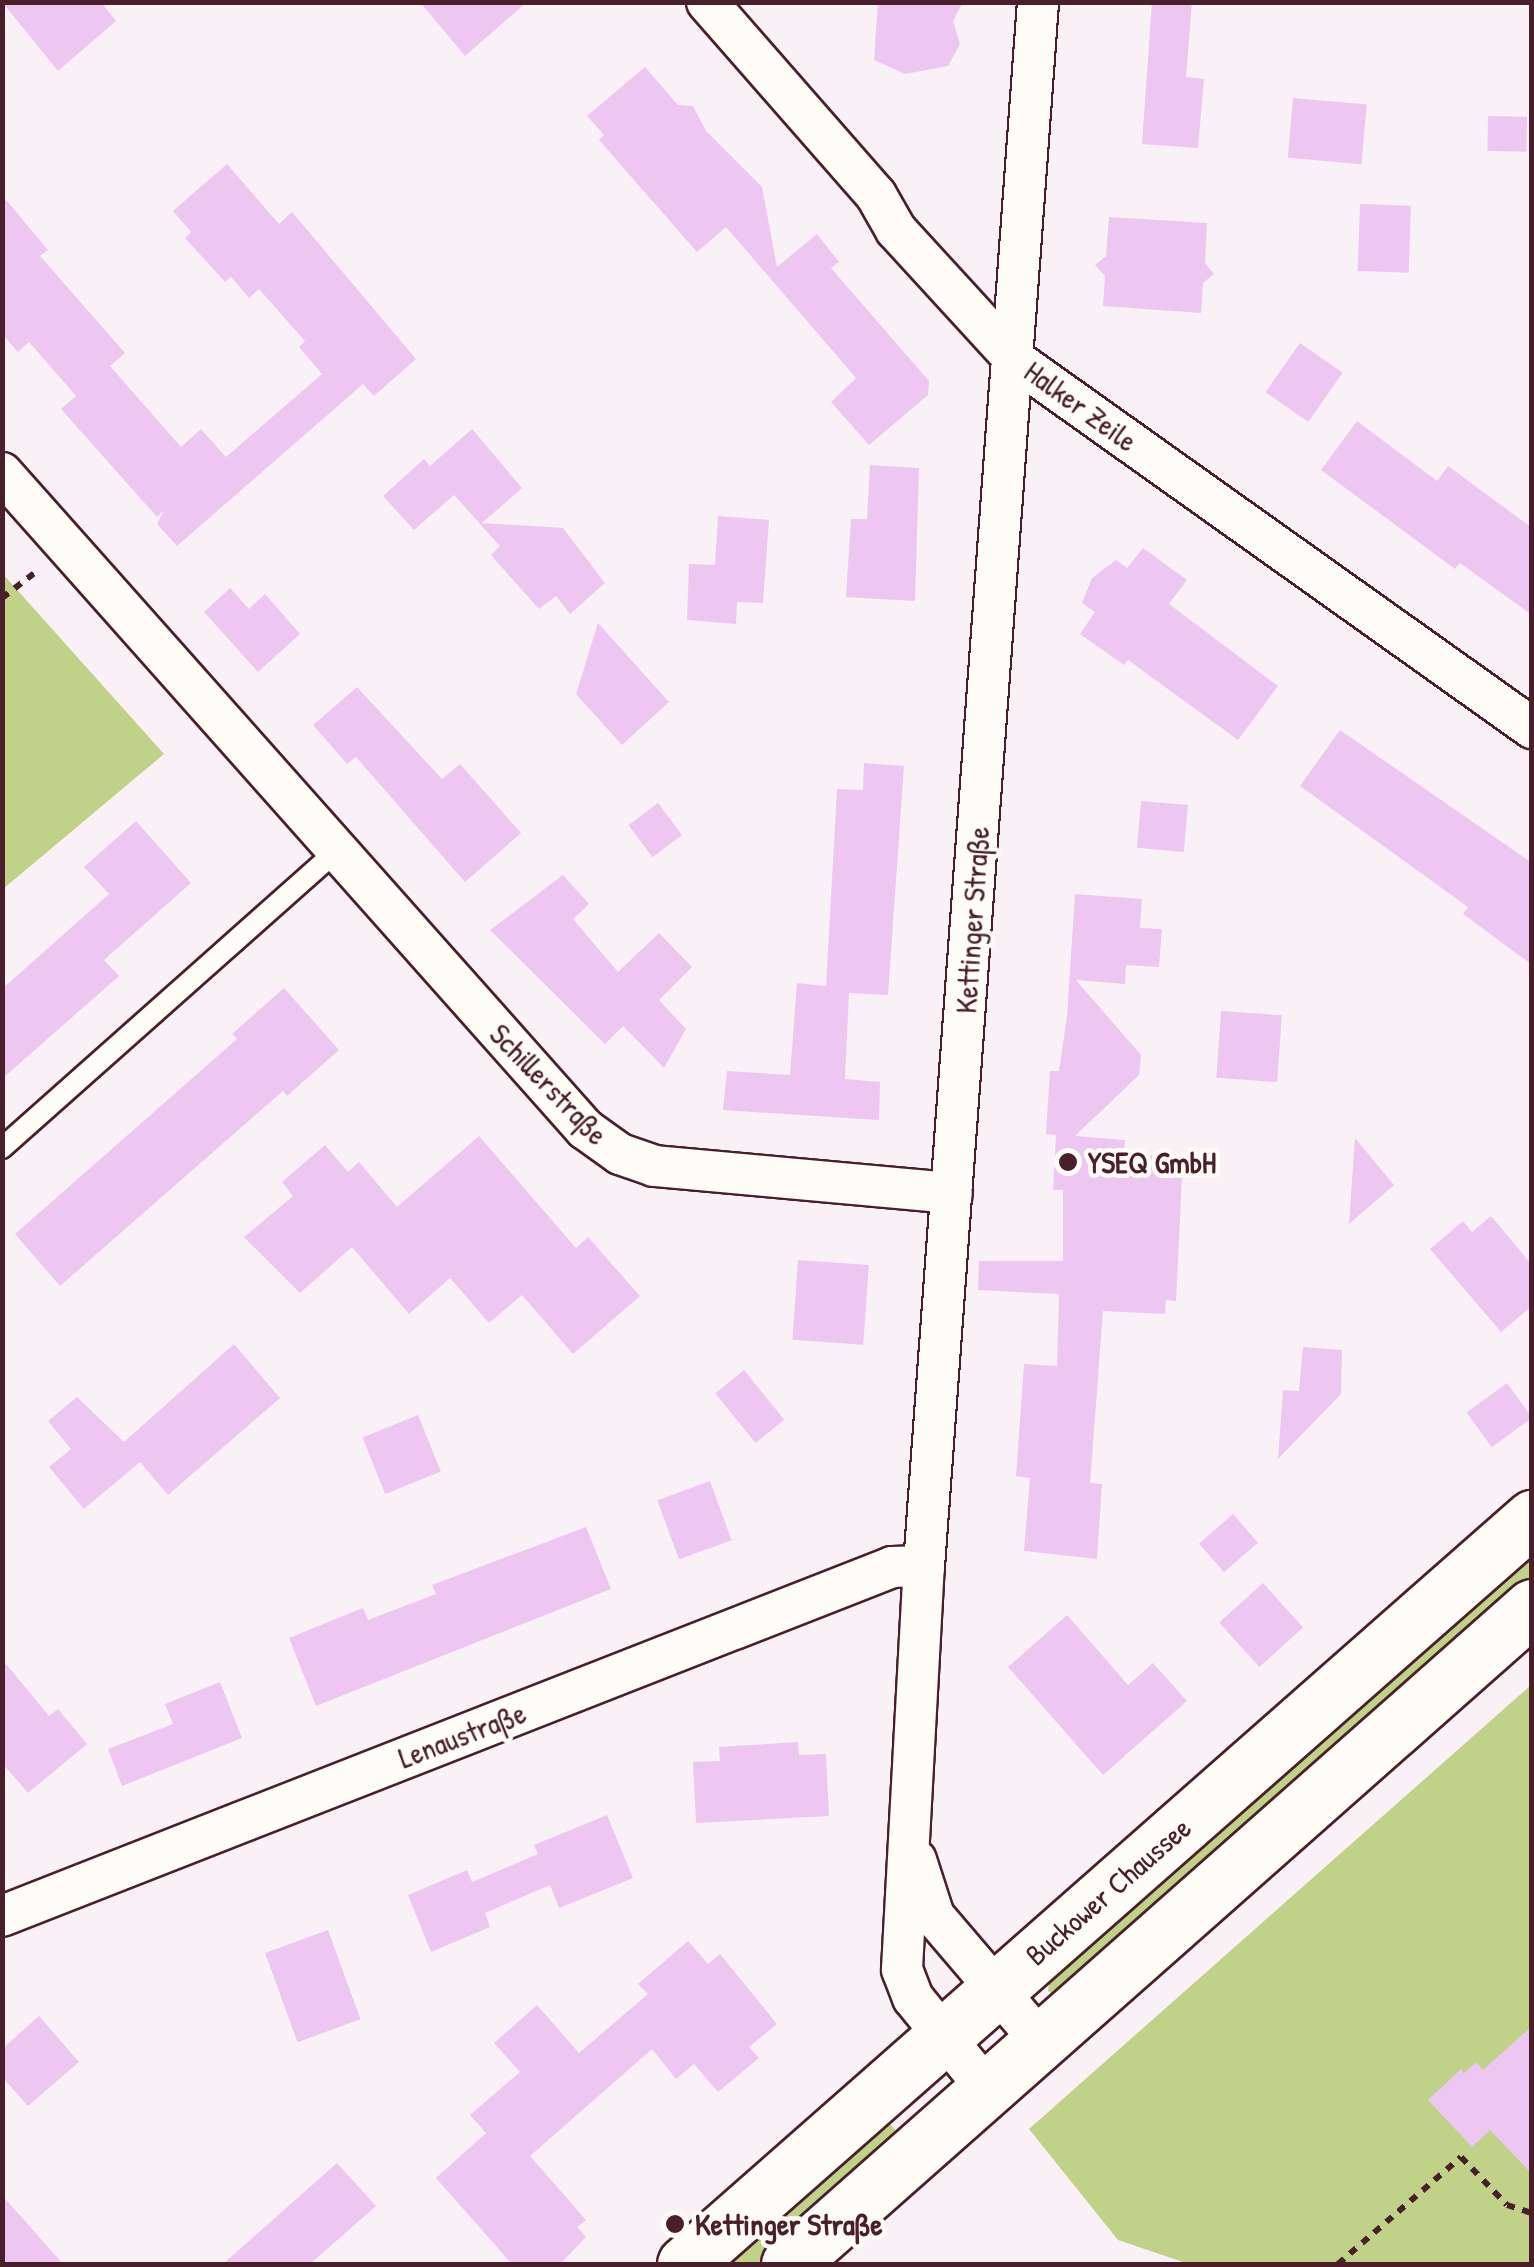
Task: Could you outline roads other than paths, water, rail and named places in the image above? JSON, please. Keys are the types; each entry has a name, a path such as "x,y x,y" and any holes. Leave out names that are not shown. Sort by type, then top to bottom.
{"main road":[{"name":"Buckower Chaussee","path":"686,2264 1532,1518"},
{"path":"811,2257 986,2088 1532,1607"}],"street":[{"name":"Halker Zeile","path":"707,2 876,195 896,230 1015,360 1532,728"},
{"name":"Kettinger Straße","path":"986,2088 942,2038 909,1992 902,1969 924,1566 1015,360 1038,2"},
{"name":"Schillerstraße","path":"2,473 585,1129 620,1154 682,1170 952,1193"},
{"name":"Lenaustraße","path":"2,1916 892,1566 924,1566"},
{"name":"Kettinger Straße","path":"908,1837 934,1916 1040,2040"}],"lane":[{"path":"2,1148 337,850"}],"place":[{"name":"YSEQ GmbH","path":"1068,1162"},
{"name":"Kettinger Straße","path":"675,2224"}]}
